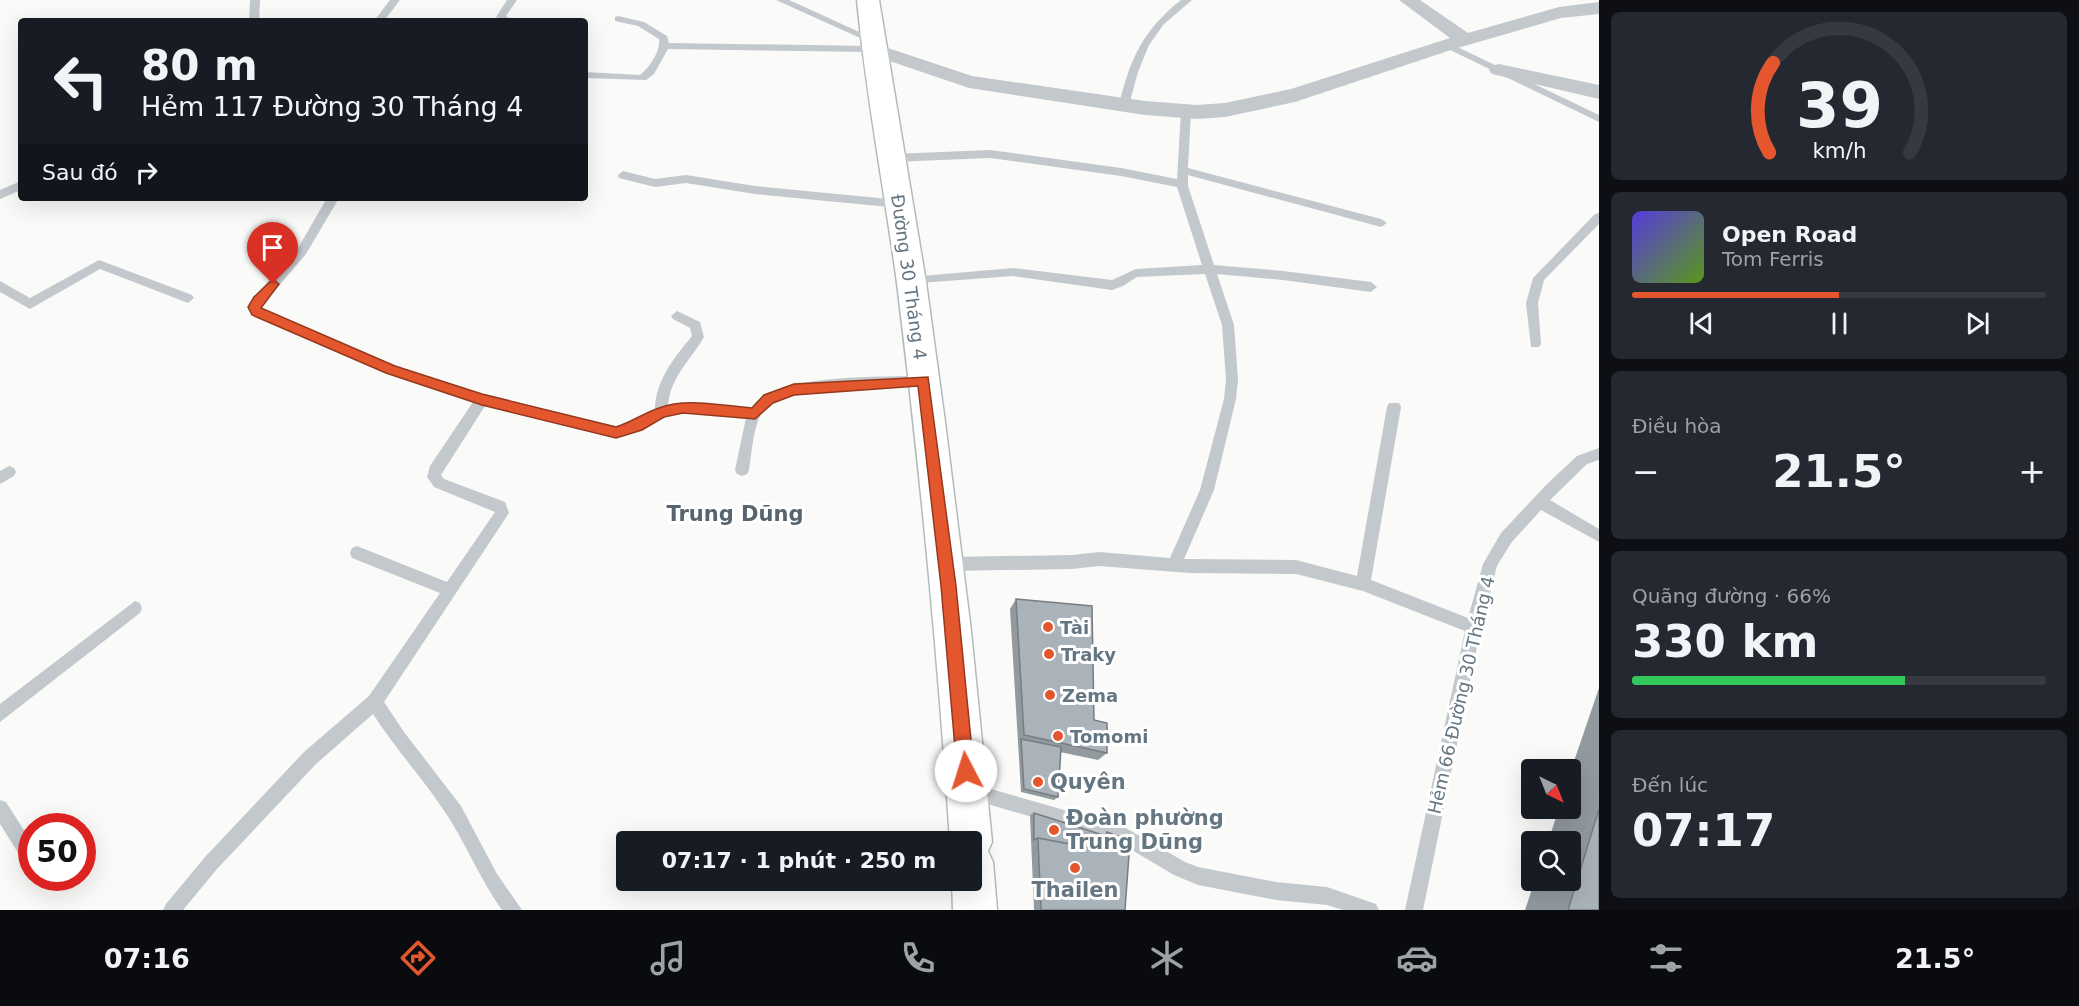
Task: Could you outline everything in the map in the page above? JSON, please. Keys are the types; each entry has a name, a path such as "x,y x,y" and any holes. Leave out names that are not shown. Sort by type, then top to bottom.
{"main road":[{"name":"Đường 30 Tháng 4","path":"867,0 872,45 910,281 946,564 970,831"},
{"path":"974,891 975,910"}],"street":[{"path":"1408,0 1456,42"},
{"path":"872,45 969,82 1124,105 1186,111 1225,110 1295,95 1456,42 1559,14 1599,8"},
{"path":"1499,70 1599,93"}],"lane":[{"path":"254,18 255,0"},
{"path":"381,18 395,0"},
{"path":"503,18 501,17 512,0"},
{"path":"781,0 872,45"},
{"path":"1124,105 1138,54 1148,35 1188,0"},
{"path":"588,75 642,78 650,72 664,46 662,35 641,24 618,19"},
{"path":"1456,42 1499,70 1599,119"},
{"path":"664,46 872,45"},
{"path":"1174,564 1207,490 1232,390 1230,334 1182,184 1186,111"},
{"path":"892,158 990,154 1121,172 1182,184"},
{"path":"1182,170 1381,223"},
{"path":"623,175 655,183 686,179 755,190 899,204"},
{"path":"0,195 18,186"},
{"path":"331,201 302,251 258,300 254,307 256,311 391,370 482,400 616,432 637,426 661,412 683,408 755,414"},
{"path":"1535,344 1530,299 1536,284 1599,217"},
{"path":"0,286 30,304 99,264 188,298"},
{"path":"910,281 1013,272 1112,285 1119,284 1133,274 1235,268 1371,287"},
{"path":"661,412 660,397 676,365 698,337 696,325 677,316"},
{"path":"742,470 755,414 768,399 794,389 923,381"},
{"path":"172,910 211,862 295,773 375,702 502,513 500,506 439,483 434,477 435,470 482,400"},
{"path":"1363,584 1394,407"},
{"name":"Hẻm 66 Đường 30 Tháng 4","path":"1414,910 1473,627 1490,564 1497,551 1540,502 1582,460 1599,454"},
{"path":"1540,502 1599,536"},
{"path":"357,552 450,590"},
{"path":"946,564 1099,559 1174,564 1296,567 1363,584 1473,627"},
{"path":"0,714 135,608"},
{"path":"375,702 398,738 455,812 491,880 513,910"},
{"path":"967,791 1124,836 1180,870 1198,876 1276,891 1327,896 1370,910"},
{"path":"0,808 18,837"}],"building":[{"path":"1016,599 1092,606 1094,720 1107,723 1107,753 1024,735"},
{"path":"1021,739 1061,747 1058,797 1024,789"},
{"path":"1599,809 1599,910 1568,910 1574,891 1581,891 1581,868"},
{"name":"Đoàn phường Trung Dũng","path":"1034,813 1103,835 1102,850 1038,838 1034,840"},
{"path":"1107,832 1130,841 1125,910 1041,910 1038,838 1107,851"}],"place":[{"name":"Tài","path":"1048,627"},
{"name":"Traky","path":"1049,654"},
{"name":"Zema","path":"1050,695"},
{"name":"Tomomi","path":"1058,736"},
{"name":"Quyên","path":"1038,782"},
{"name":"Đoàn phường Trung Dũng","path":"1054,830"},
{"name":"Thailen","path":"1075,868"}],"district":[{"name":"Trung Dũng","path":"735,514"}],"route":[{"path":"273,284 258,300 254,307 256,311 391,370 482,400 616,432 629,430 661,412 683,408 755,414 760,405 768,399 794,389 923,381 949,586 966,771"}]}
